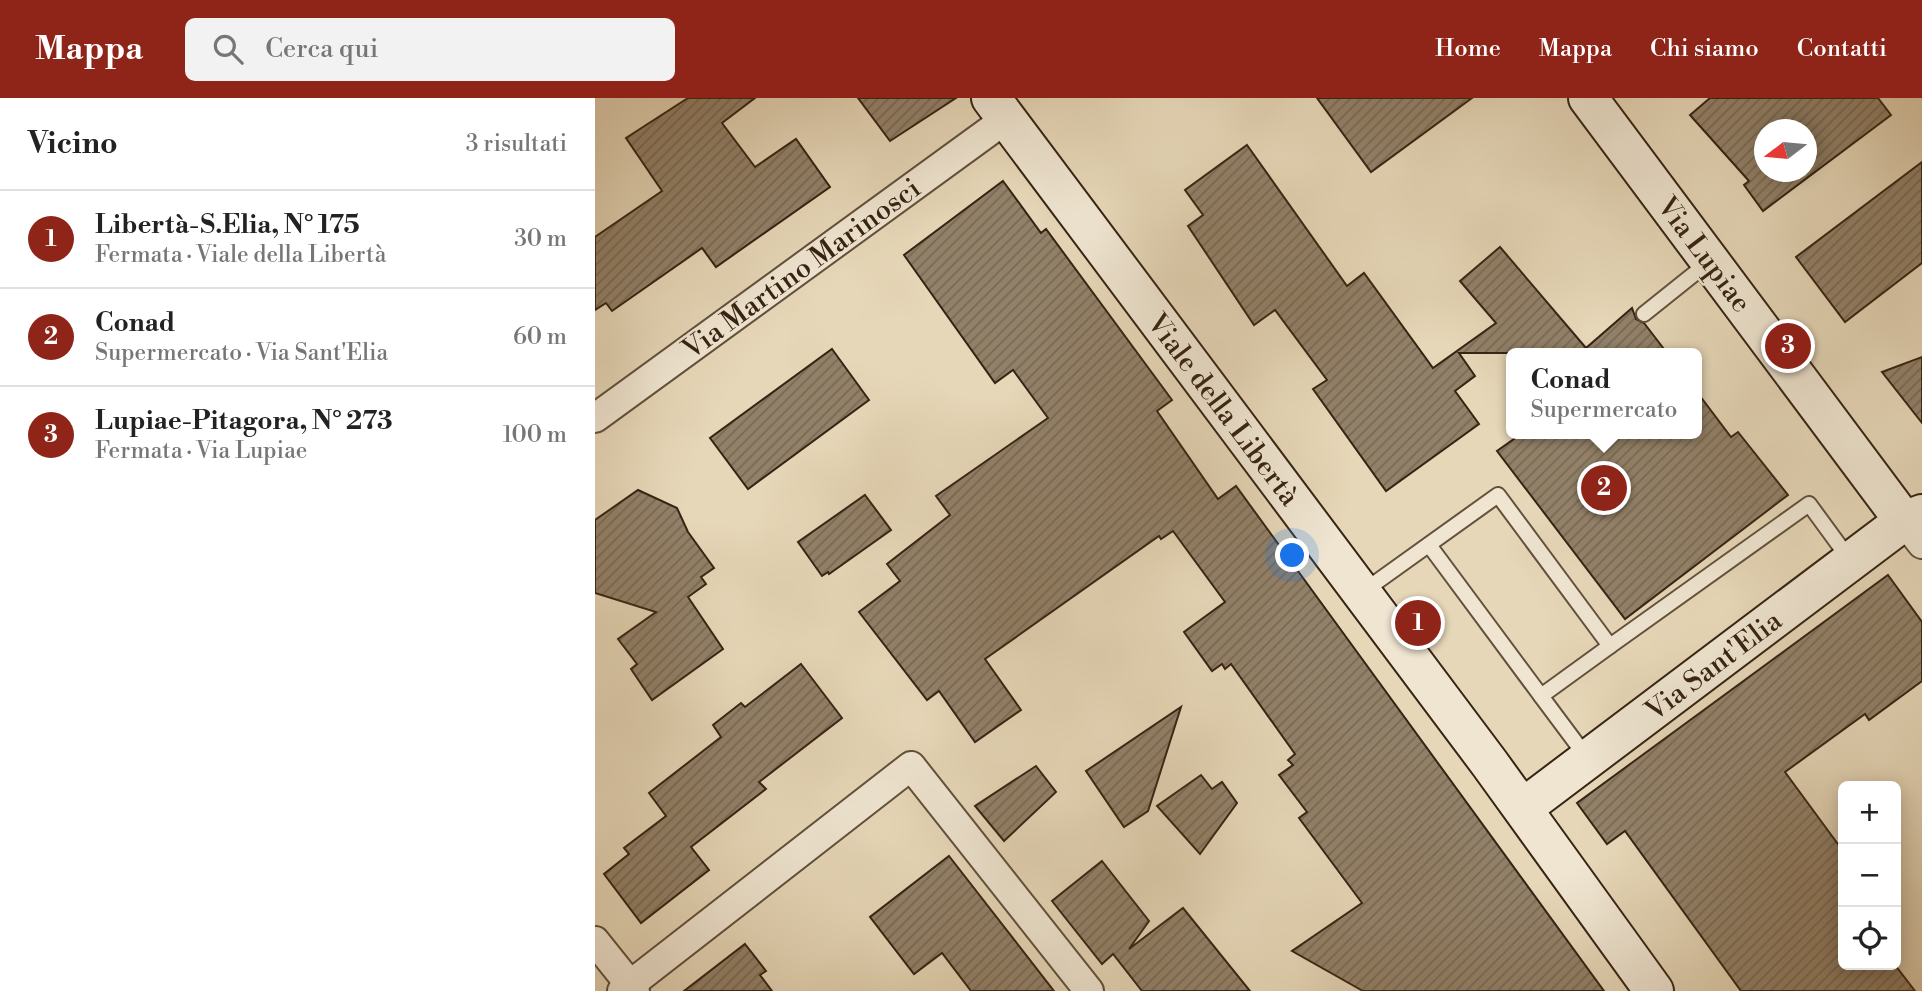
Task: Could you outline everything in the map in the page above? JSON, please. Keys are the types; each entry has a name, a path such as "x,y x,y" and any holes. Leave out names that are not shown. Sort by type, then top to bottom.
{"main road":[{"name":"Via Lupiae","path":"1588,98 1916,527"},
{"name":"Viale della Libertà","path":"999,108 1523,808 1654,991"},
{"name":"Via Sant'Elia","path":"1523,808 1851,561 1916,527"}],"street":[{"name":"Via Martino Marinosci","path":"595,418 999,108"},
{"path":"595,941 629,989 911,766 1089,991"}],"lane":[{"path":"1644,314 1710,261"},
{"path":"1361,593 1498,495 1610,646"},
{"path":"1541,696 1809,504 1851,561"},
{"path":"1429,545 1588,759"}],"building":[{"path":"688,98 755,98 722,123 755,167 796,139 830,187 716,267 702,248 612,311 606,303 595,310 595,237 662,191 626,138"},
{"path":"858,98 956,98 890,141"},
{"path":"1317,98 1472,98 1371,172"},
{"path":"1710,98 1878,98 1891,115 1817,170 1817,119 1754,119 1754,182 1802,182 1763,211 1744,185 1749,181 1690,115"},
{"path":"1247,145 1347,286 1364,273 1433,368 1496,323 1460,281 1500,247 1586,348 1506,348 1506,353 1459,353 1475,376 1455,391 1479,424 1386,491 1313,389 1327,380 1275,310 1254,325 1188,226 1203,215 1185,190"},
{"path":"1922,162 1922,263 1845,322 1796,257"},
{"path":"1003,181 1041,233 1046,229 1172,400 1157,411 1218,499 1236,486 1604,991 1363,991 1292,951 1362,903 1299,818 1307,812 1279,775 1293,765 1288,760 1295,754 1231,664 1225,669 1222,664 1212,671 1184,632 1225,602 1173,531 1161,539 1159,536 985,659 1021,710 975,742 939,691 927,700 859,612 900,581 887,564 950,515 936,496 1048,418 1013,370 995,383 904,255"},
{"path":"1632,308 1636,319 1644,323 1663,348 1586,348"},
{"path":"832,349 869,400 748,489 710,438"},
{"path":"1922,357 1922,423 1882,372"},
{"path":"1702,399 1731,437 1738,432 1788,495 1625,619 1497,451 1514,439 1702,439"},
{"path":"638,490 677,508 688,532 714,568 701,577 706,584 688,597 723,649 652,700 631,669 637,664 618,639 656,612 595,593 595,520"},
{"path":"865,495 891,530 829,574 828,572 822,576 798,542"},
{"path":"1888,575 1922,622 1922,681 1869,720 1865,714 1785,772 1838,844 1838,970 1899,970 1915,991 1741,991 1625,831 1607,844 1577,803"},
{"path":"801,664 842,718 759,782 766,789 691,847 709,870 641,923 604,874 629,854 624,848 666,816 649,793 721,737 713,725 741,703 745,707"},
{"path":"1181,707 1148,811 1124,827 1086,771"},
{"path":"1036,766 1056,792 1004,841 975,806"},
{"path":"1201,775 1212,789 1222,782 1237,803 1200,854 1157,806"},
{"path":"949,856 1054,991 971,991 942,953 914,974 870,917"},
{"path":"1102,861 1149,921 1129,949 1183,908 1250,991 1142,991 1113,954 1102,964 1052,901"},
{"path":"745,944 766,971 760,975 772,991 684,991"}],"place":[{"name":"Lupiae-Pitagora, N° 273","path":"1788,346"},
{"name":"Conad","path":"1604,488"},
{"name":"Libertà-S.Elia, N° 175","path":"1418,623"}]}
